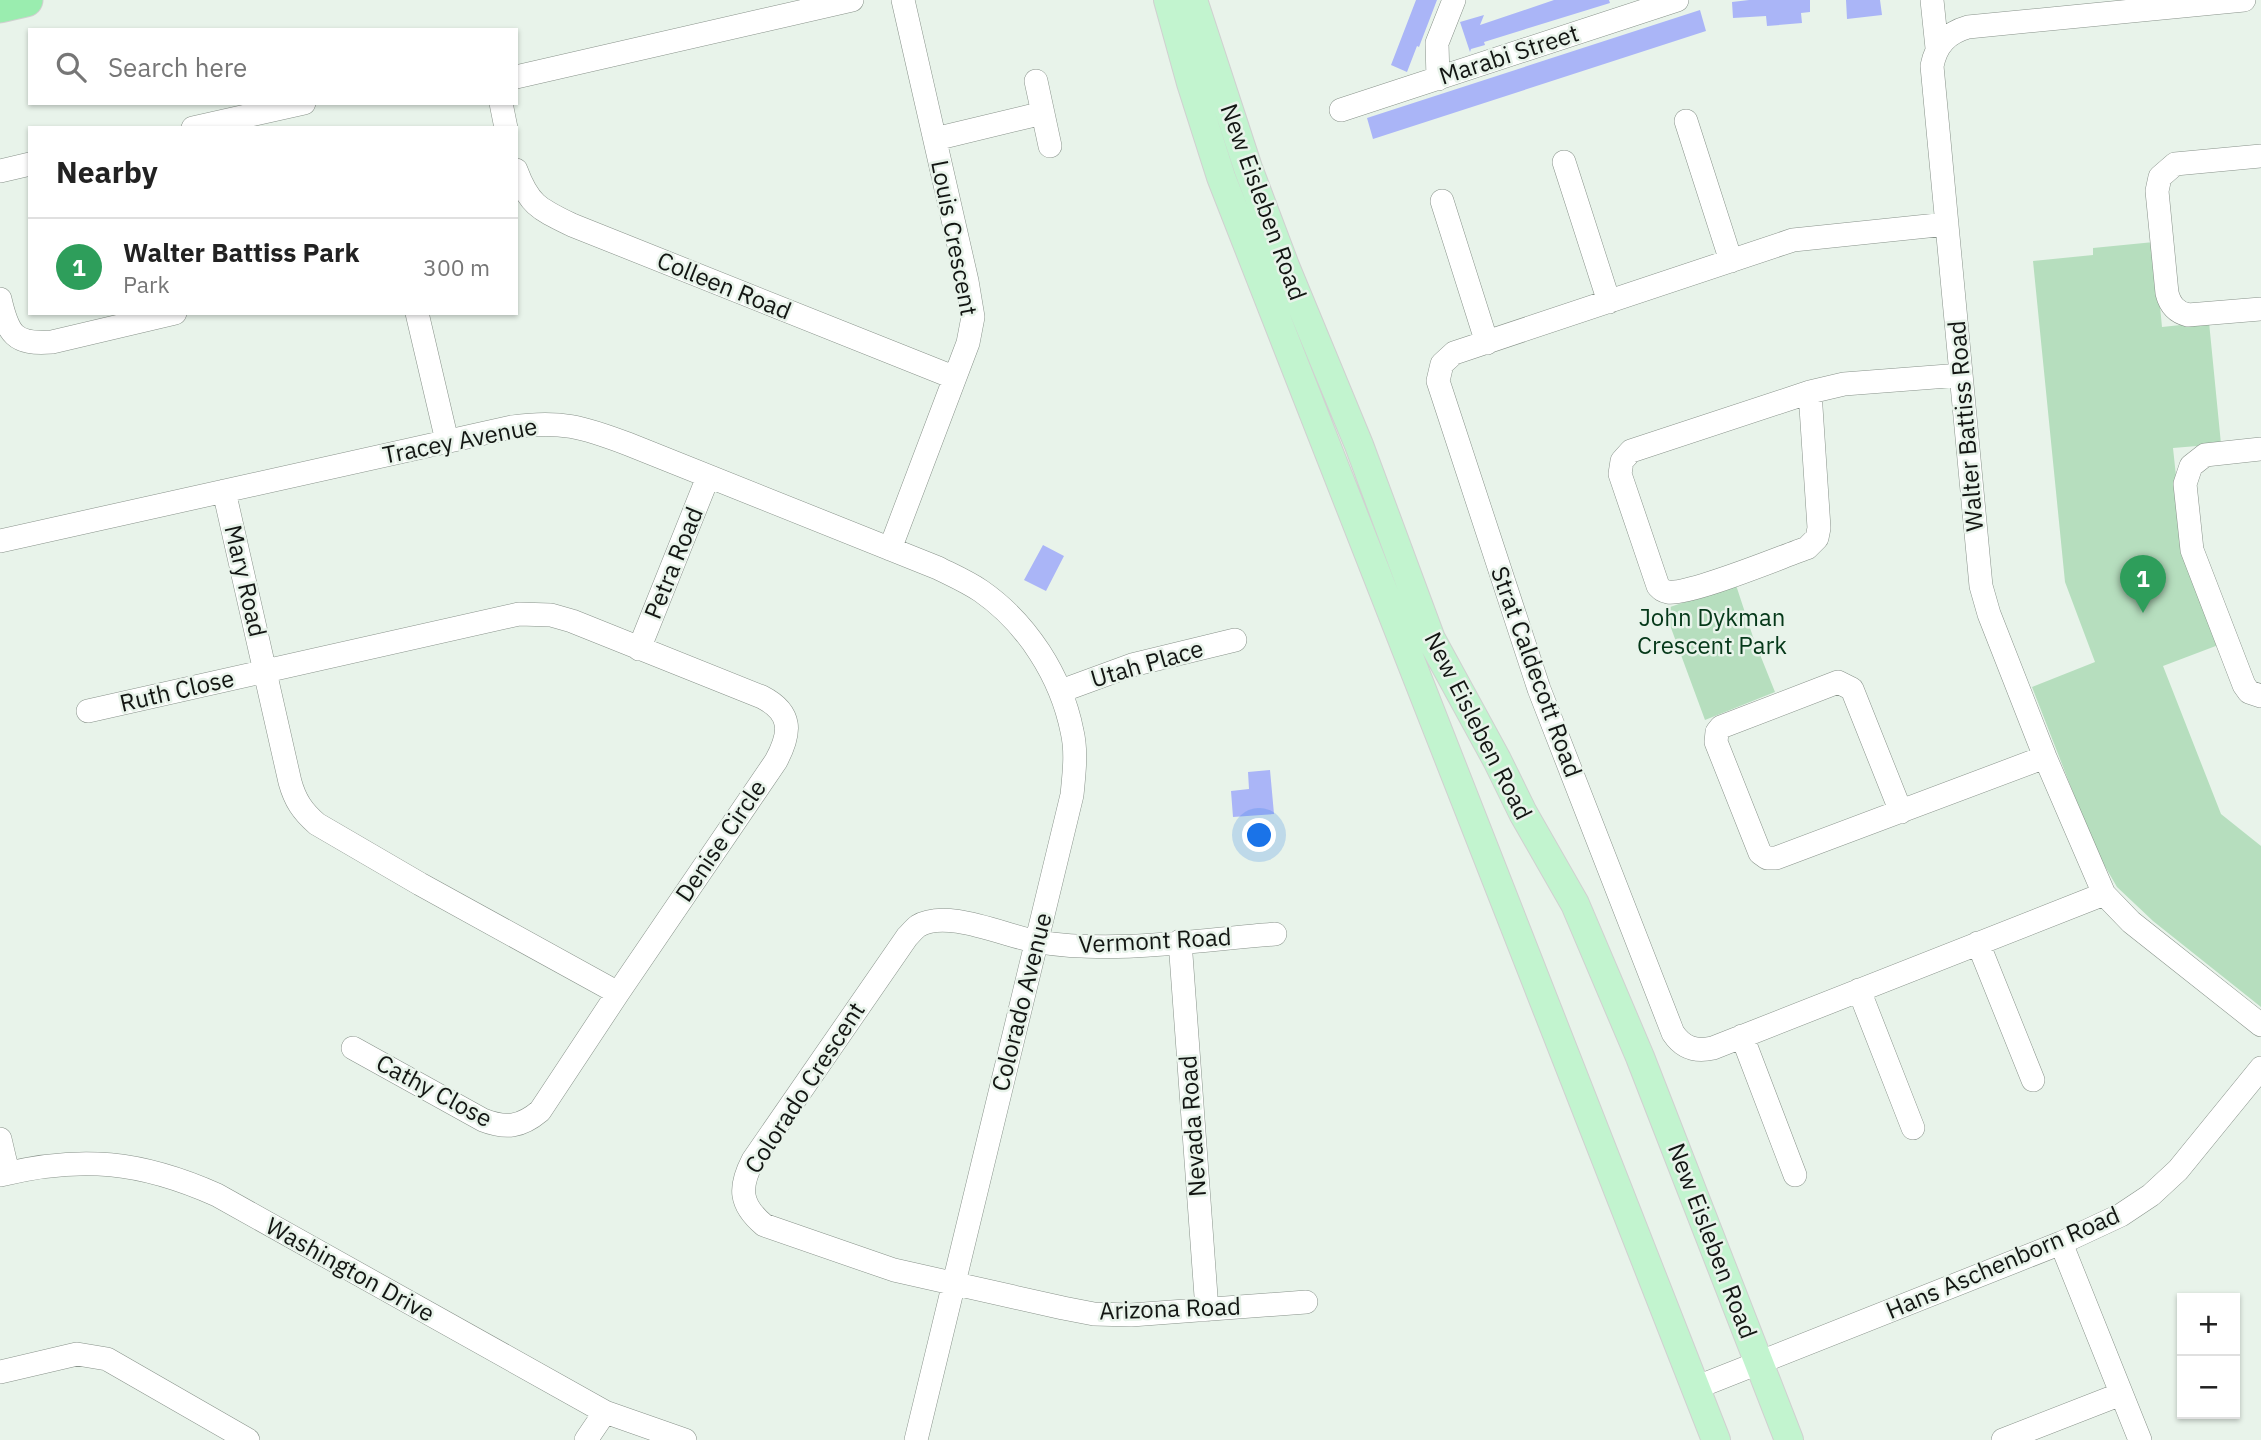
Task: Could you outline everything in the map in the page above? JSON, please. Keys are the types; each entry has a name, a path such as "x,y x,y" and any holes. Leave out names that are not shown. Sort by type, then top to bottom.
{"highway":[{"path":"0,6 26,0"}],"main road":[{"name":"New Eisleben Road","path":"1168,0 1221,177 1716,1440"},
{"name":"New Eisleben Road","path":"1193,0 1248,168 1359,446 1431,639 1523,813 1575,904 1640,1057 1789,1440"}],"street":[{"path":"518,77 852,0"},
{"name":"Louis Crescent","path":"890,549 968,343 973,317 903,0"},
{"path":"1438,79 1437,43 1454,0"},
{"name":"Marabi Street","path":"1341,110 1438,79 1623,8 1677,0"},
{"name":"Walter Battiss Road","path":"1932,0 1937,48 1932,66 1984,599 2045,757 2104,894 2131,922 2261,1025"},
{"path":"1937,48 1950,34 1968,27 2244,0"},
{"path":"1036,81 1050,146"},
{"path":"202,126 294,105"},
{"path":"501,105 506,126"},
{"path":"935,139 1043,113"},
{"path":"1686,121 1731,261"},
{"path":"2261,156 2175,164 2160,177 2157,191 2167,293 2171,304 2181,313 2189,315 2261,309"},
{"path":"1564,162 1609,302"},
{"path":"0,171 28,164"},
{"name":"Colleen Road","path":"518,175 524,191 542,210 572,225 953,377"},
{"path":"1441,201 1487,343"},
{"name":"Strat Caldecott Road","path":"1947,224 1802,238 1447,358 1441,364 1438,381 1539,690 1673,1033 1683,1044 1697,1050 1713,1048 2104,894"},
{"path":"0,299 5,322 15,336 31,343 51,342 167,315"},
{"path":"417,315 447,441"},
{"path":"1810,392 1819,528 1817,538 1807,548 1698,587 1675,592 1662,590 1658,586 1622,481 1621,467 1626,455 1637,447 1810,392 1844,384 1961,375"},
{"name":"Tracey Avenue","path":"0,541 512,427 539,423 562,424 588,429 938,568 980,590"},
{"path":"2261,449 2205,455 2191,466 2185,484 2192,550 2244,685 2249,692 2261,696"},
{"name":"Petra Road","path":"639,649 708,477"},
{"name":"Mary Road","path":"224,491 265,671"},
{"name":"Colorado Avenue","path":"916,1440 1072,795 1076,763 1073,732 1060,691 1042,655 1023,630 980,590"},
{"name":"Denise Circle","path":"265,671 534,613 572,621 775,704 786,722 787,735 776,761 618,993"},
{"name":"Utah Place","path":"1060,691 1132,665 1235,640"},
{"path":"265,671 294,796 302,810 317,824 419,884 618,993"},
{"name":"Ruth Close","path":"88,711 265,671"},
{"path":"1901,812 1852,689 1844,683 1838,682 1744,717 1721,727 1717,733 1716,742 1760,853 1767,858 1776,858 1901,812 2045,757"},
{"name":"Colorado Crescent","path":"954,1282 894,1269 764,1225 752,1215 746,1203 743,1189 745,1176 761,1148 907,937 919,925 935,921 955,921 1036,942"},
{"name":"Vermont Road","path":"1036,942 1100,947 1275,934"},
{"name":"Nevada Road","path":"1180,941 1207,1310"},
{"path":"1978,943 2033,1080"},
{"path":"1858,990 1913,1128"},
{"name":"Cathy Close","path":"353,1048 462,1110 498,1126 514,1126 528,1121 540,1111 618,993"},
{"path":"1742,1036 1795,1175"},
{"name":"Hans Aschenborn Road","path":"1695,1388 2061,1243 2121,1215 2151,1195 2185,1162 2261,1068"},
{"path":"0,1139 4,1174"},
{"name":"Washington Drive","path":"4,1174 52,1165 93,1163 138,1168 178,1178 217,1195 605,1412 685,1440"},
{"path":"2061,1243 2140,1440"},
{"name":"Arizona Road","path":"954,1282 1094,1314 1131,1315 1306,1302"},
{"path":"0,1371 77,1354 107,1359 248,1440"},
{"path":"2003,1440 2033,1434 2121,1394"},
{"path":"586,1440 605,1412"}],"green space":[{"path":"2154,242 2162,327 2209,322 2221,444 2173,448 2184,550 2221,644 2163,666 2221,814 2261,846 2261,1007 2153,921 2117,887 2095,849 2032,687 2095,662 2065,582 2033,261 2093,255 2093,248"},
{"name":"John Dykman Crescent Park","path":"1736,585 1775,692 1705,720 1664,609"}],"building":[{"path":"1416,0 1437,0 1407,72 1391,65"},
{"path":"1554,0 1609,0 1610,3 1484,42 1485,45 1471,49 1470,52 1460,22 1484,15 1480,25"},
{"path":"1810,0 1810,12 1801,13 1802,23 1767,26 1766,16 1733,18 1732,2"},
{"path":"1846,0 1880,0 1882,15 1847,19"},
{"path":"1700,10 1706,31 1373,139 1367,118"},
{"path":"1043,545 1064,556 1046,591 1024,580"},
{"path":"1270,770 1274,814 1233,817 1231,791 1249,789 1248,772"}],"place":[{"name":"Walter Battiss Park","path":"2143,613"}]}
